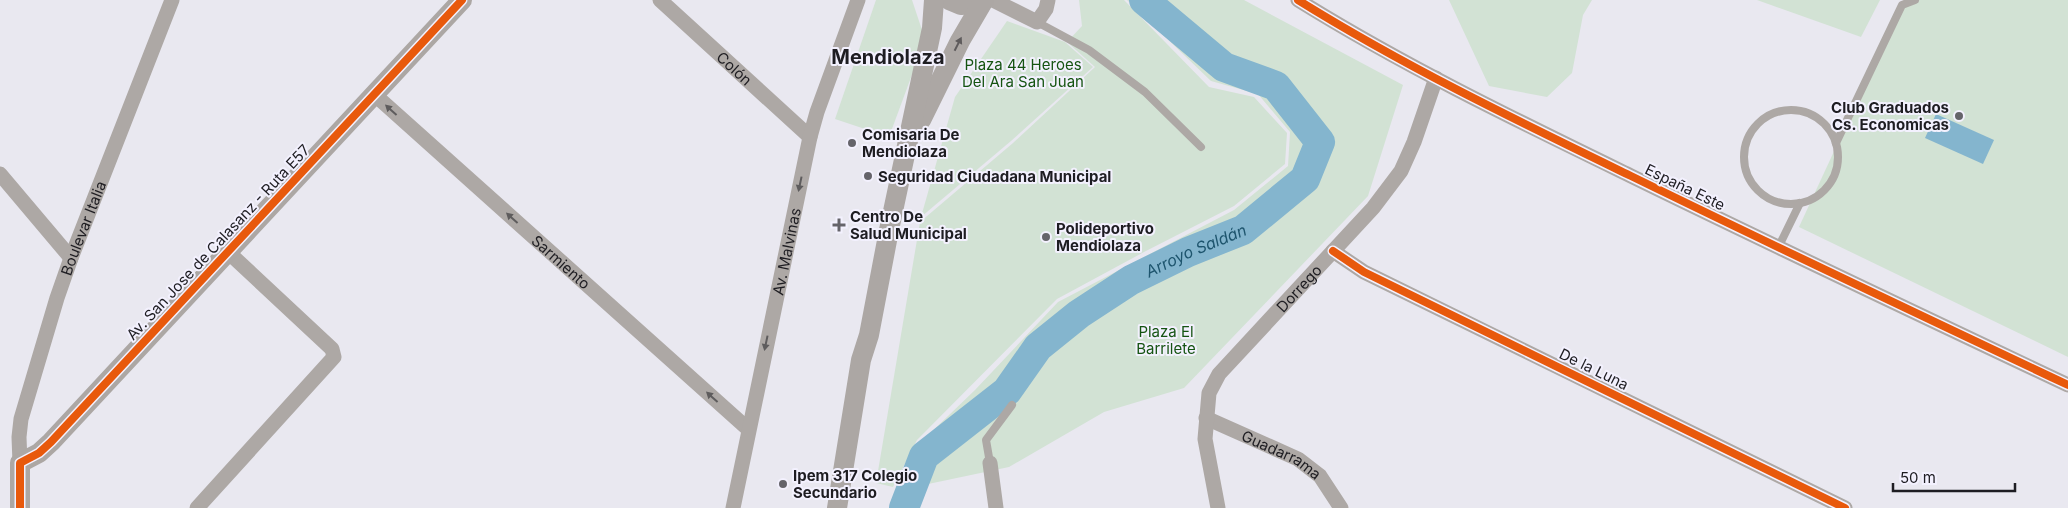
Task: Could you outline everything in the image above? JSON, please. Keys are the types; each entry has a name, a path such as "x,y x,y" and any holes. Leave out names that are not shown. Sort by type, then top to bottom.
{"main road":[{"name":"Av. San Jose de Calasanz - Ruta E57","path":"20,463 39,453 51,442 462,0"},
{"path":"837,508 860,360 869,335 888,230 932,28 934,0"},
{"path":"949,0 961,5 970,6 986,1"},
{"path":"906,151 929,103 986,1"},
{"path":"850,508 869,360 869,335"},
{"path":"20,463 20,508"}],"street":[{"name":"Boulevar Italia","path":"20,463 19,437 21,419 57,298 172,0"},
{"name":"Colón","path":"660,0 810,137"},
{"name":"Av. Malvinas","path":"733,508 810,137 817,112 858,0"},
{"path":"986,1 1037,22 1046,9 1048,0"},
{"name":"España Este","path":"1298,0 1436,78 1588,155 1778,248 2068,385"},
{"name":"Dorrego","path":"1218,508 1205,439 1209,394 1219,374 1373,208 1400,171 1414,142 1436,78"},
{"name":"Sarmiento","path":"374,95 748,429"},
{"path":"0,174 71,258"},
{"path":"196,508 334,357 332,349 227,251"},
{"name":"De la Luna","path":"1333,251 1364,272 1845,508"},
{"name":"Guadarrama","path":"1206,418 1298,459 1320,476 1341,508"},
{"path":"990,463 996,508"}],"lane":[{"path":"1836,143 1824,124 1811,115 1796,110 1773,114 1760,121 1750,133 1744,148 1744,163 1752,184 1763,196 1777,202 1800,203 1815,198 1831,181 1837,166 1836,143 1902,5 1915,0"},
{"path":"1037,22 1089,50 1145,92 1201,147"},
{"path":"1778,248 1800,203"},
{"path":"990,463 986,440 1012,405"}],"green space":[{"path":"876,0 912,0 922,30 913,72 889,137 835,119"},
{"name":"Polideportivo Mendiolaza","path":"1079,0 1124,0 1209,87 1254,97 1287,133 1285,164 1234,206 1057,299 917,440 893,487 876,483 920,222 1013,143 1095,67 1067,42 1082,26"},
{"name":"Plaza El Barrilete","path":"1127,0 1244,0 1403,85 1368,196 1184,388 1104,412 1009,467 895,491 921,442 975,390 1058,302 1234,210 1288,166 1290,132 1258,94 1211,81"},
{"path":"1449,0 1592,0 1583,15 1572,73 1547,97 1489,86"},
{"path":"1757,0 1880,0 1861,37"},
{"name":"Club Graduados Cs. Economicas","path":"1904,0 2068,0 2068,357 1799,227"},
{"name":"Plaza 44 Heroes Del Ara San Juan","path":"1007,21 1065,42 1093,67 1011,141 921,217 955,97"}],"water":[{"path":"1936,114 1994,140 1983,164 1925,138"}],"waterway":[{"name":"Arroyo Saldán","path":"904,508 924,456 1007,391 1038,347 1079,314 1131,280 1188,252 1243,230 1305,179 1320,142 1276,86 1224,67 1144,0"}],"cycle path":[{"path":"20,508 20,463 39,453 51,442 462,0"},
{"path":"1298,0 1379,48 1504,114 2068,385"},
{"path":"1333,251 1364,272 1845,508"}],"place":[{"name":"Club Graduados Cs. Economicas","path":"1959,116"},
{"name":"Comisaria De Mendiolaza","path":"852,143"},
{"name":"Seguridad Ciudadana Municipal","path":"868,176"},
{"name":"Centro De Salud Municipal","path":"839,225"},
{"name":"Polideportivo Mendiolaza","path":"1046,237"},
{"name":"Ipem 317 Colegio Secundario","path":"783,484"}],"district":[{"name":"Mendiolaza","path":"888,57"}]}
